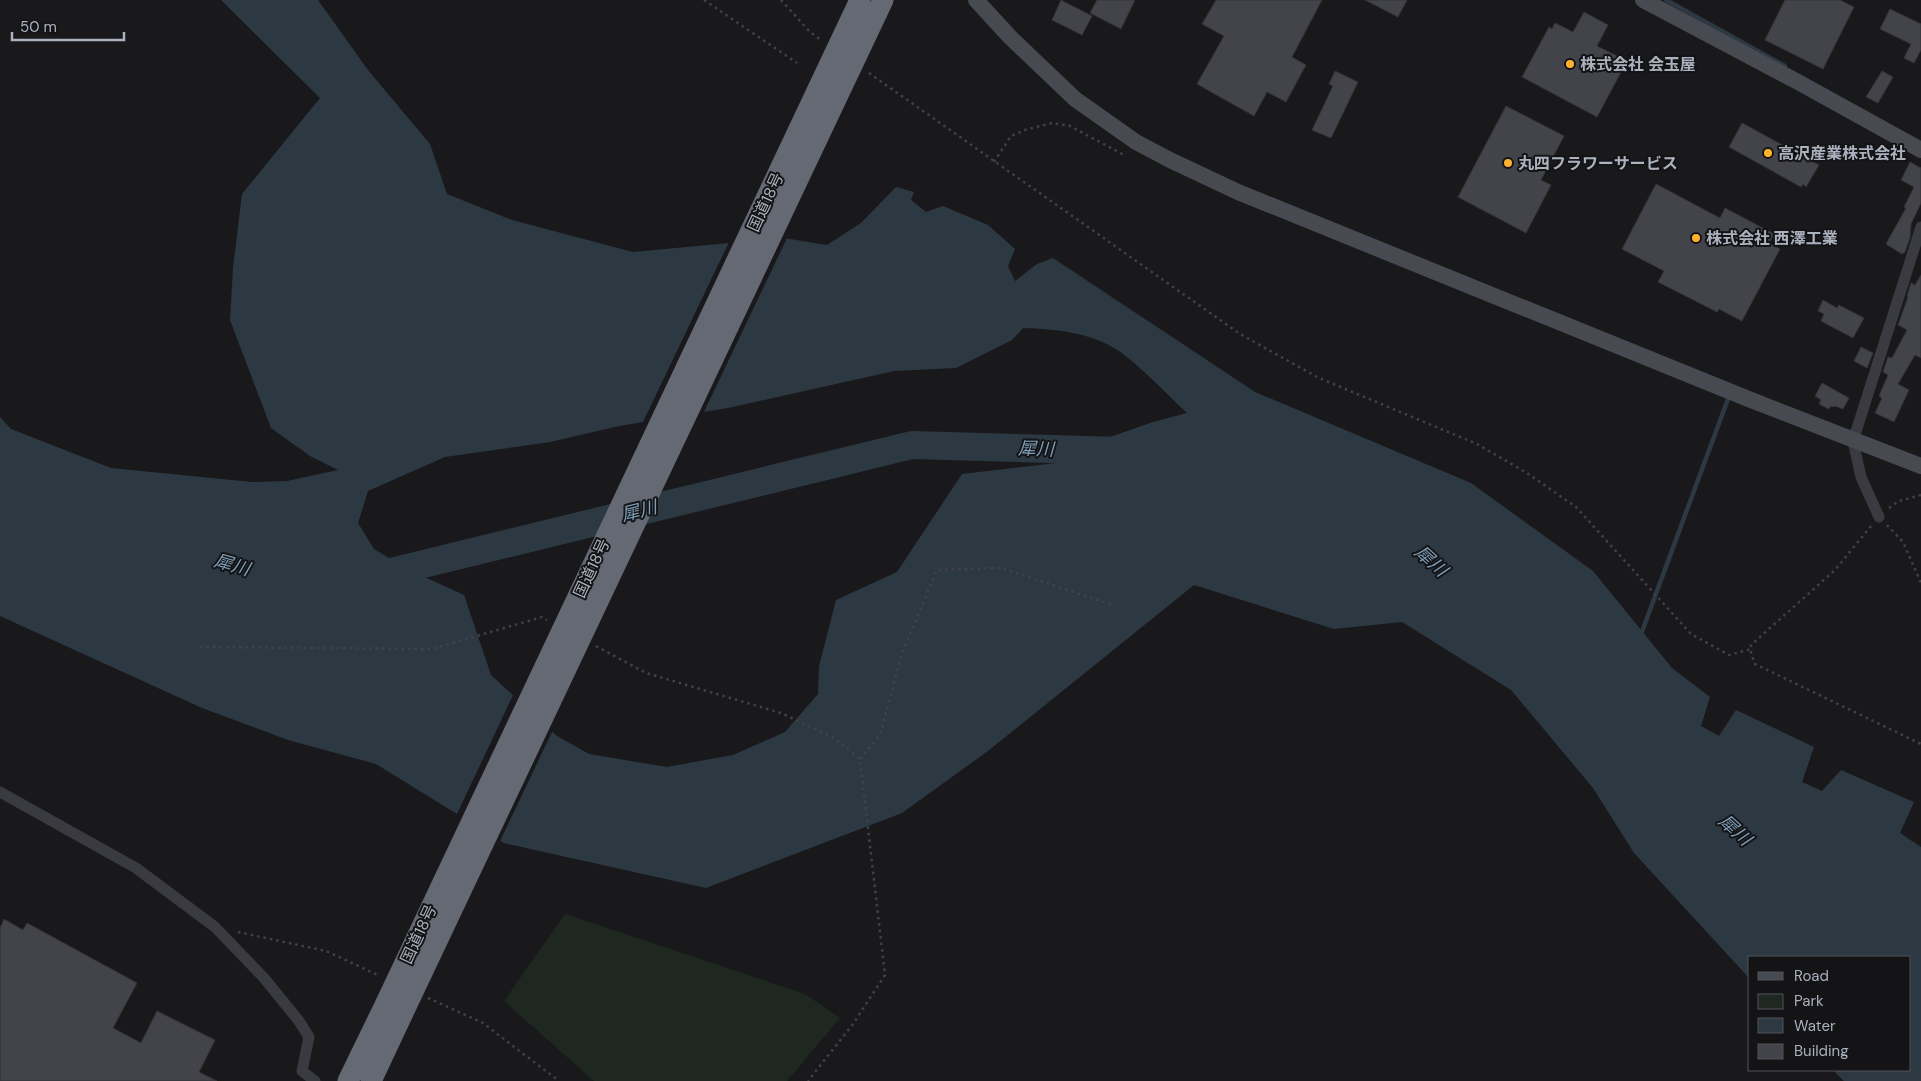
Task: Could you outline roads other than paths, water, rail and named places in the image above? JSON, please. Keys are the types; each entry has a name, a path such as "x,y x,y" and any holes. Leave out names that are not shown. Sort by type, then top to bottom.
{"highway":[{"name":"国道18号","path":"371,1081 394,1009 860,0"},
{"name":"国道18号","path":"348,1081 394,1009 883,0"}],"street":[{"path":"976,0 1010,38 1076,99 1136,142 1170,160 1238,192 1853,441 1921,466"},
{"path":"1644,0 1921,150"},
{"path":"1878,517 1861,477 1853,441 1921,228"},
{"path":"0,792 136,868 215,927 264,978 299,1021 309,1037 302,1071 315,1081"}],"water":[{"path":"221,0 318,0 368,70 430,144 447,194 512,220 633,252 784,238 827,245 861,223 896,187 914,192 911,200 926,212 943,206 988,225 1015,249 1008,266 1015,281 1037,264 1053,258 1255,392 1471,483 1593,571 1672,668 1710,697 1701,726 1719,736 1736,710 1814,747 1802,782 1822,791 1841,770 1914,802 1900,833 1921,847 1921,1081 1844,1081 1834,1071 1911,1071 1911,956 1748,956 1748,977 1634,853 1593,788 1511,690 1402,622 1334,629 1194,585 988,751 902,813 706,888 504,843 376,764 288,740 202,708 0,616 0,417 11,429 111,468 252,482 287,481 338,470 310,456 271,428 230,320 233,268 242,194 320,98","holes":["1023,328 1062,331 1100,341 1122,353 1187,413 1153,422 1090,444 1073,461 962,474 897,572 836,600 819,666 818,694 785,732 733,755 667,767 589,754 557,736 491,675 464,595 409,570 374,549 358,523 368,491 445,457 550,442 619,426 728,408 894,371 956,368 1012,340"]}],"waterway":[{"path":"1666,0 1785,66"},
{"path":"1640,637 1728,399"},
{"name":"犀川","path":"370,577 912,445 1121,451"}],"place":[{"name":"株式会社 会玉屋","path":"1570,64"},
{"name":"高沢産業株式会社","path":"1768,153"},
{"name":"丸四フラワーサービス","path":"1508,163"},
{"name":"株式会社 西澤工業","path":"1696,238"}]}
